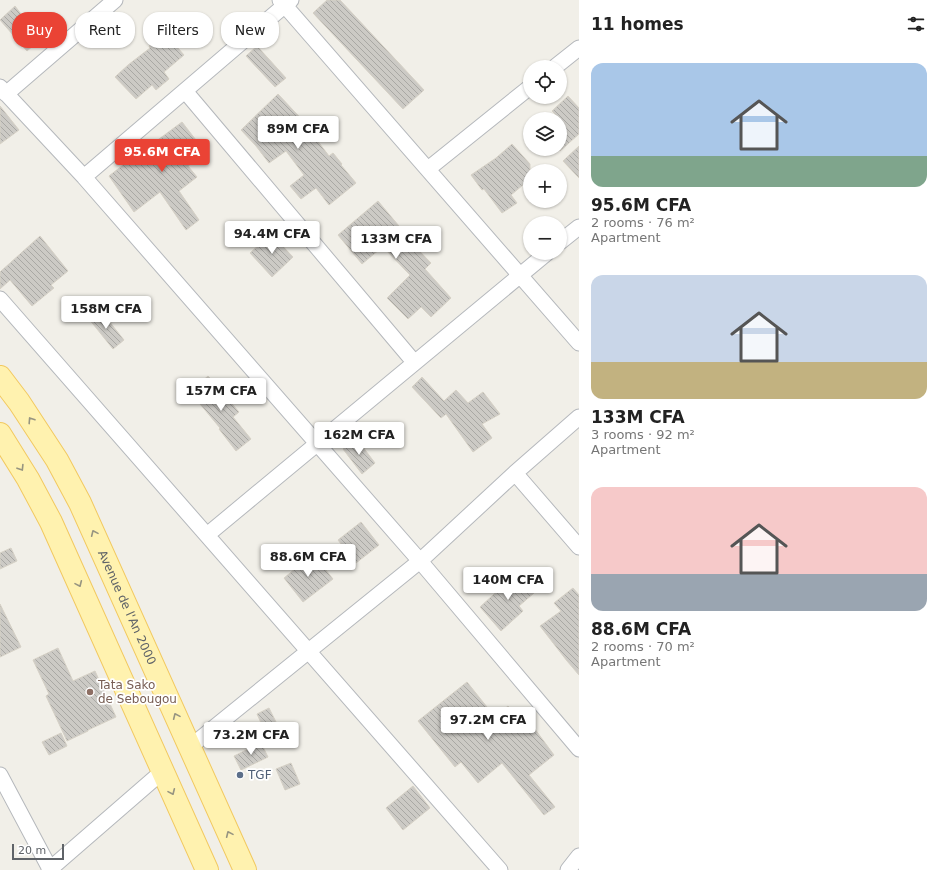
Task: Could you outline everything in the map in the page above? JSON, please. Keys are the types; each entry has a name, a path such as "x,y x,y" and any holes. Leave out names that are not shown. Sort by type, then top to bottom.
{"main road":[{"name":"Avenue de l'An 2000","path":"0,377 19,402 57,460 80,503 245,870"},
{"path":"0,434 28,479 51,522 207,870"}],"street":[{"path":"115,0 3,91 84,177 317,443 420,561 579,749"},
{"path":"84,177 285,2 579,343"},
{"path":"564,60 579,48"},
{"path":"185,90 414,362"},
{"path":"428,169 523,93"},
{"path":"567,236 579,227"},
{"path":"207,535 539,260"},
{"path":"0,299 500,870"},
{"path":"190,747 420,561 579,417"},
{"path":"515,474 579,547"},
{"path":"0,775 50,870 163,771"},
{"path":"568,870 579,856"}],"building":[{"path":"327,0 340,0 424,90 403,109 313,13"},
{"path":"15,6 20,12 12,12 12,34 0,20"},
{"path":"150,48 178,48 184,55 164,72 169,79 156,90 152,85 136,99 115,77"},
{"path":"255,48 259,48 286,78 275,87 246,56"},
{"path":"278,94 308,126 307,127 329,156 333,153 356,183 329,205 316,188 301,199 290,186 304,175 286,151 269,163 241,130"},
{"path":"568,96 579,108 579,134 567,145 567,112 552,111 559,104 567,104"},
{"path":"0,106 19,130 0,144"},
{"path":"182,122 206,153 188,166 197,177 179,191 199,220 186,230 160,192 134,212 109,176"},
{"path":"512,144 530,164 523,164 523,185 511,195 517,203 502,213 484,189 482,190 471,175 496,158"},
{"path":"579,146 579,178 567,164 563,161"},
{"path":"378,201 404,232 402,233 431,263 425,269 451,298 431,317 421,307 408,319 387,298 410,275 384,248 381,251 380,249 362,264 338,235"},
{"path":"271,234 293,257 272,277 250,253"},
{"path":"40,236 68,271 51,285 54,288 32,306 10,280 0,289 0,272"},
{"path":"100,310 124,340 113,349 89,319"},
{"path":"208,376 239,412 233,417 251,439 236,451 219,429 220,428 190,392"},
{"path":"422,377 444,401 456,390 468,403 483,392 500,414 482,424 492,438 473,452 446,414 441,418 412,387"},
{"path":"356,438 375,463 362,474 343,449"},
{"path":"361,522 379,545 356,563 338,540"},
{"path":"11,548 17,561 0,569 0,553"},
{"path":"313,554 333,579 303,602 284,578"},
{"path":"514,569 534,593 519,606 523,611 501,631 480,607 505,584 502,580"},
{"path":"573,588 579,595 579,675 540,626 561,611 554,603"},
{"path":"0,604 21,647 0,657"},
{"path":"58,648 73,681 95,671 116,717 67,741 46,696 49,694 33,660"},
{"path":"467,682 495,717 508,706 524,725 529,721 554,755 529,775 555,807 544,815 502,763 478,783 461,762 455,767 418,721"},
{"path":"269,708 280,730 267,736 257,714"},
{"path":"61,733 67,746 49,755 42,742"},
{"path":"261,743 268,757 241,770 234,756"},
{"path":"291,763 300,784 285,790 276,769"},
{"path":"413,786 430,808 403,830 386,808"}],"place":[{"name":"Tata Sako de Sebougou","path":"90,692"},
{"name":"TGF","path":"240,775"}]}
